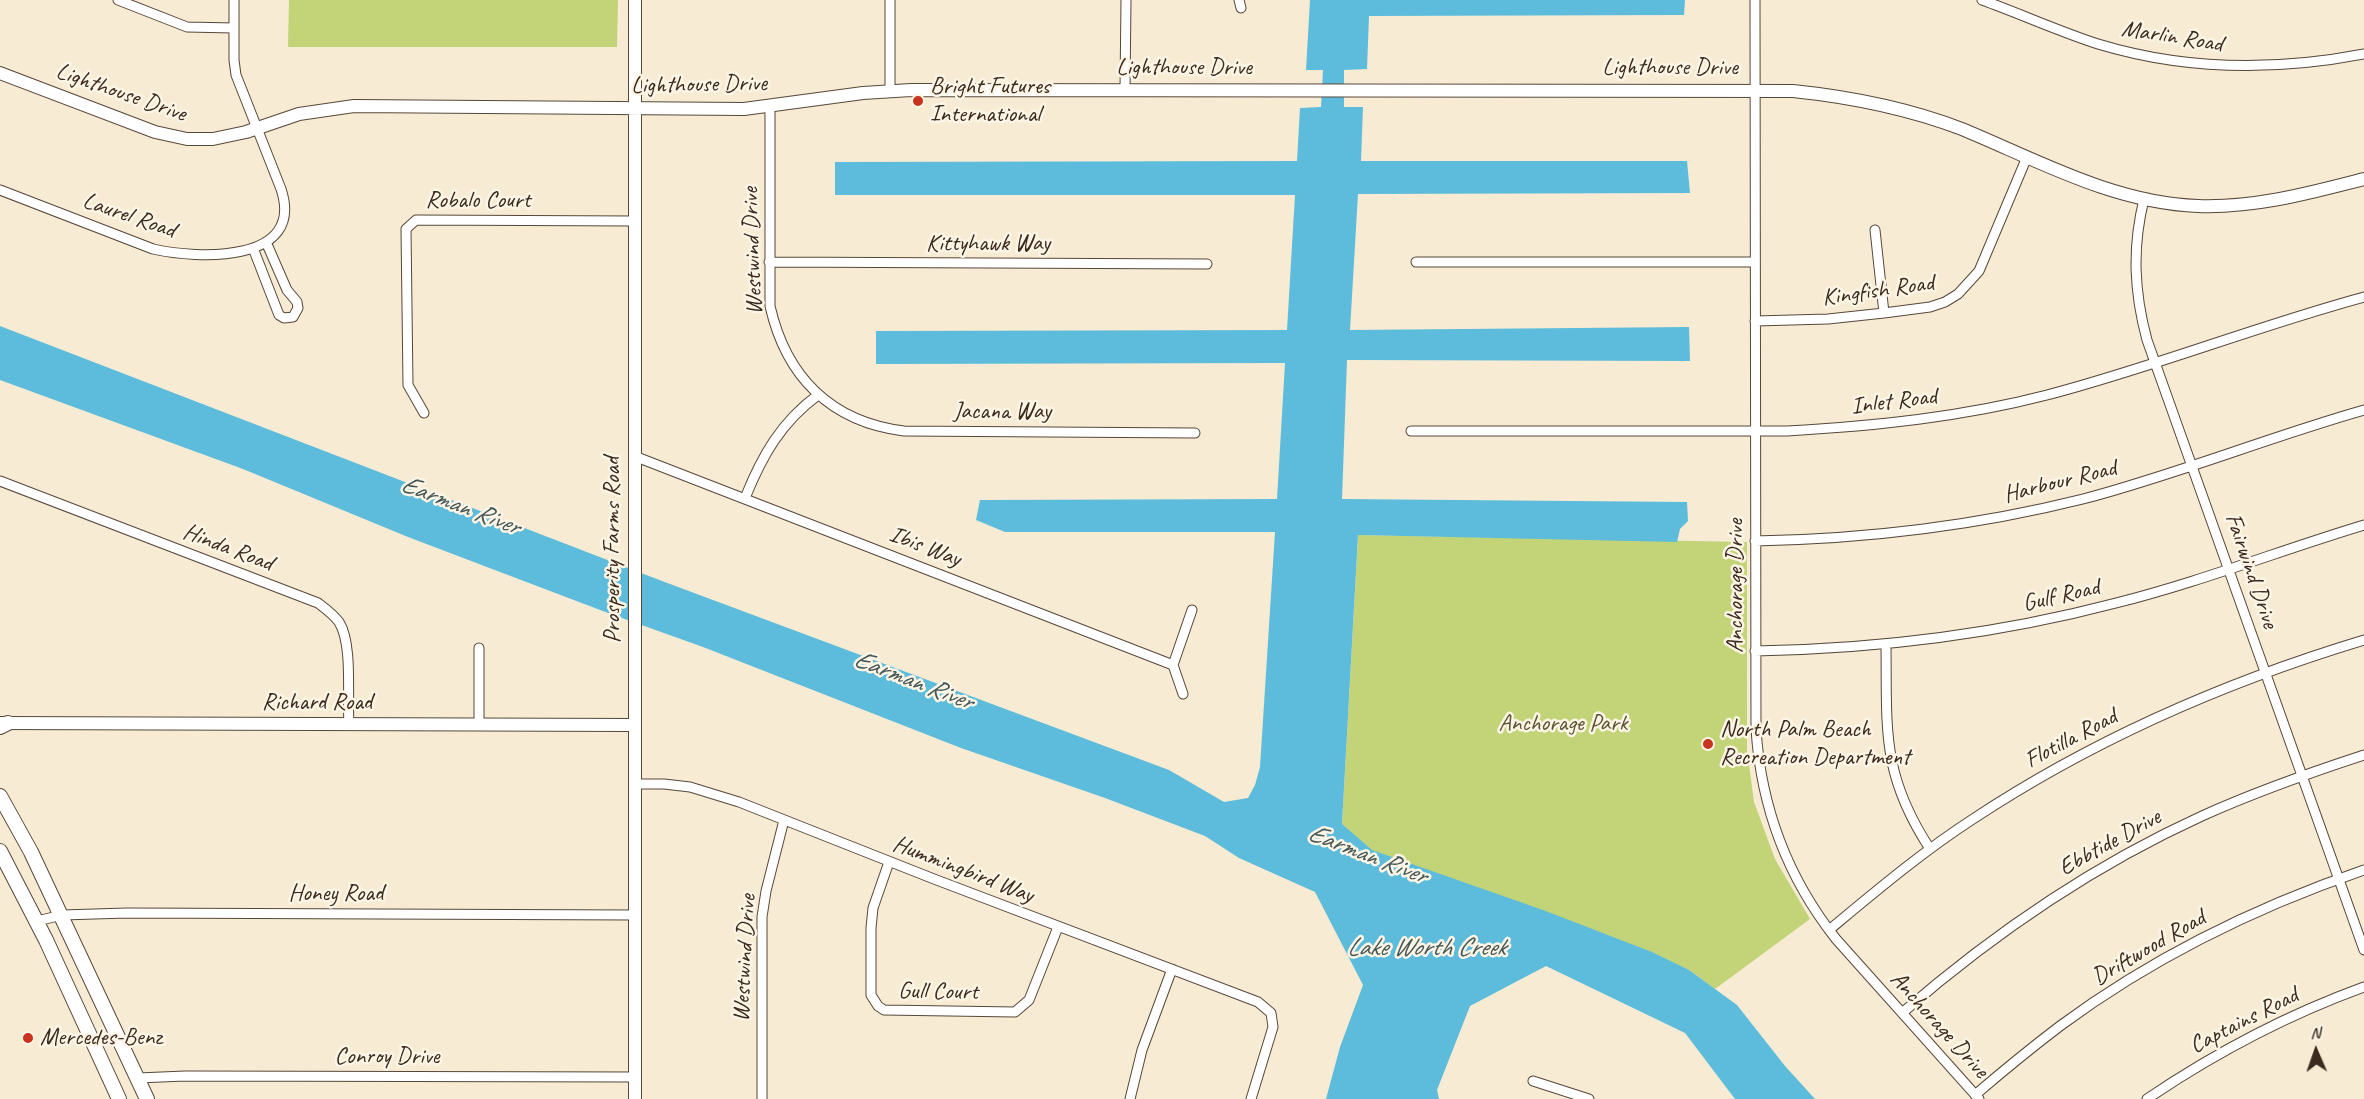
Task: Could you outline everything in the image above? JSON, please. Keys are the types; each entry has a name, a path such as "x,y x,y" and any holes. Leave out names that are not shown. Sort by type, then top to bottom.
{"main road":[{"path":"0,796 62,915 147,1099"},
{"path":"0,850 37,921 118,1099"}],"street":[{"path":"118,0 187,27 234,28"},
{"path":"234,0 236,75 285,203 281,224 266,242 287,290 297,302 298,308 293,317 284,318 279,315 253,248"},
{"name":"Prosperity Farms Road","path":"635,0 635,1099"},
{"path":"890,0 890,91"},
{"path":"1125,0 1125,90"},
{"name":"Anchorage Drive","path":"1755,0 1755,651 1757,756 1767,809 1782,852 1798,884 1829,930 1977,1097"},
{"name":"Marlin Road","path":"1982,0 2100,44 2167,59 2231,66 2265,66 2311,63 2364,54"},
{"name":"Lighthouse Drive","path":"0,73 155,132 174,137 213,138 256,128 299,114 354,106 634,107 710,110 770,107 890,91 1755,89 1828,94 1895,107 1960,129 2091,184 2144,199 2198,206 2253,204 2280,200 2364,179"},
{"name":"Westwind Drive","path":"770,107 771,306 781,344 794,367 818,395"},
{"name":"Kingfish Road","path":"1755,321 1828,319 1884,313 1938,305 1958,294 1970,284 1979,271 2027,157"},
{"name":"Laurel Road","path":"0,190 153,249 190,255 213,255 253,248 266,242"},
{"name":"Fairwind Drive","path":"2144,199 2136,240 2136,291 2143,324 2364,950"},
{"name":"Robalo Court","path":"424,413 408,386 406,229 410,224 416,220 634,221"},
{"path":"1875,230 1884,313"},
{"name":"Kittyhawk Way","path":"769,262 1206,264"},
{"path":"1416,262 1755,262"},
{"name":"Inlet Road","path":"1411,431 1755,431 1838,428 1959,413 2045,395 2364,297"},
{"path":"745,498 756,469 779,432 793,416 818,395"},
{"name":"Jacana Way","path":"818,395 839,411 857,420 904,431 1195,433"},
{"name":"Harbour Road","path":"1755,541 1862,536 1974,522 2084,498 2364,410"},
{"name":"Ibis Way","path":"634,456 1173,665"},
{"name":"Hinda Road","path":"0,482 318,603 333,614 346,641 349,724"},
{"name":"Gulf Road","path":"1755,651 1886,644 1948,637 2058,618 2128,600 2364,525"},
{"path":"1183,694 1173,665 1192,610"},
{"name":"Flotilla Road","path":"1829,930 1930,849 2022,788 2078,756 2164,713 2266,672 2364,640"},
{"path":"1886,644 1886,720 1892,767 1905,805 1930,849"},
{"path":"479,648 479,725"},
{"name":"Richard Road","path":"3,724 634,725"},
{"name":"Ebbtide Drive","path":"1902,1013 1972,954 2005,930 2061,892 2111,863 2202,816 2302,776 2364,755"},
{"name":"Hummingbird Way","path":"634,784 690,787 740,802 889,862 1258,1002 1271,1013 1273,1027 1251,1099"},
{"name":"Westwind Drive","path":"762,1099 762,917 766,891 784,820"},
{"name":"Gull Court","path":"889,862 876,898 871,928 871,995 878,1006 884,1010 1015,1012 1029,1000 1058,927"},
{"name":"Driftwood Road","path":"1977,1097 2062,1024 2143,971 2240,920 2364,870"},
{"name":"Honey Road","path":"37,921 62,915 127,913 635,915"},
{"path":"1130,1099 1142,1050 1172,969"},
{"name":"Captains Road","path":"2147,1099 2249,1037 2301,1012 2364,987"},
{"name":"Conroy Drive","path":"138,1078 185,1076 635,1077"},
{"path":"1533,1080 1588,1099"}],"green space":[{"path":"289,0 618,0 617,47 288,47"},
{"name":"Anchorage Park","path":"1358,535 1747,542 1747,750 1754,802 1775,859 1810,919 1715,989 1689,970 1371,850 1342,824"}],"water":[{"name":"Lake Worth Creek","path":"1310,0 1685,0 1684,15 1369,16 1367,69 1344,70 1344,107 1363,107 1361,161 1687,161 1690,193 1358,194 1350,330 1689,327 1690,361 1347,360 1342,499 1687,502 1688,521 1680,529 1677,542 1358,535 1342,824 1372,850 1543,910 1652,952 1689,970 1737,1005 1785,1066 1815,1099 1735,1099 1685,1033 1546,966 1470,1006 1437,1090 1439,1099 1326,1099 1340,1047 1363,985 1315,892 1239,858 1205,836 1105,798 961,748 703,647 408,537 243,469 0,380 0,326 662,581 1169,770 1224,802 1248,798 1255,785 1260,767 1275,532 1005,532 976,520 980,500 1277,499 1285,363 876,364 876,331 1287,330 1295,195 835,195 835,162 1297,161 1300,108 1321,107 1323,70 1306,70"}],"place":[{"name":"Bright Futures International","path":"918,101"},
{"name":"North Palm Beach Recreation Department","path":"1708,744"},
{"name":"Mercedes-Benz","path":"28,1038"}],"water label":[{"name":"Earman River","path":"460,506"},
{"name":"Earman River","path":"913,681"},
{"name":"Earman River","path":"1367,855"}]}
